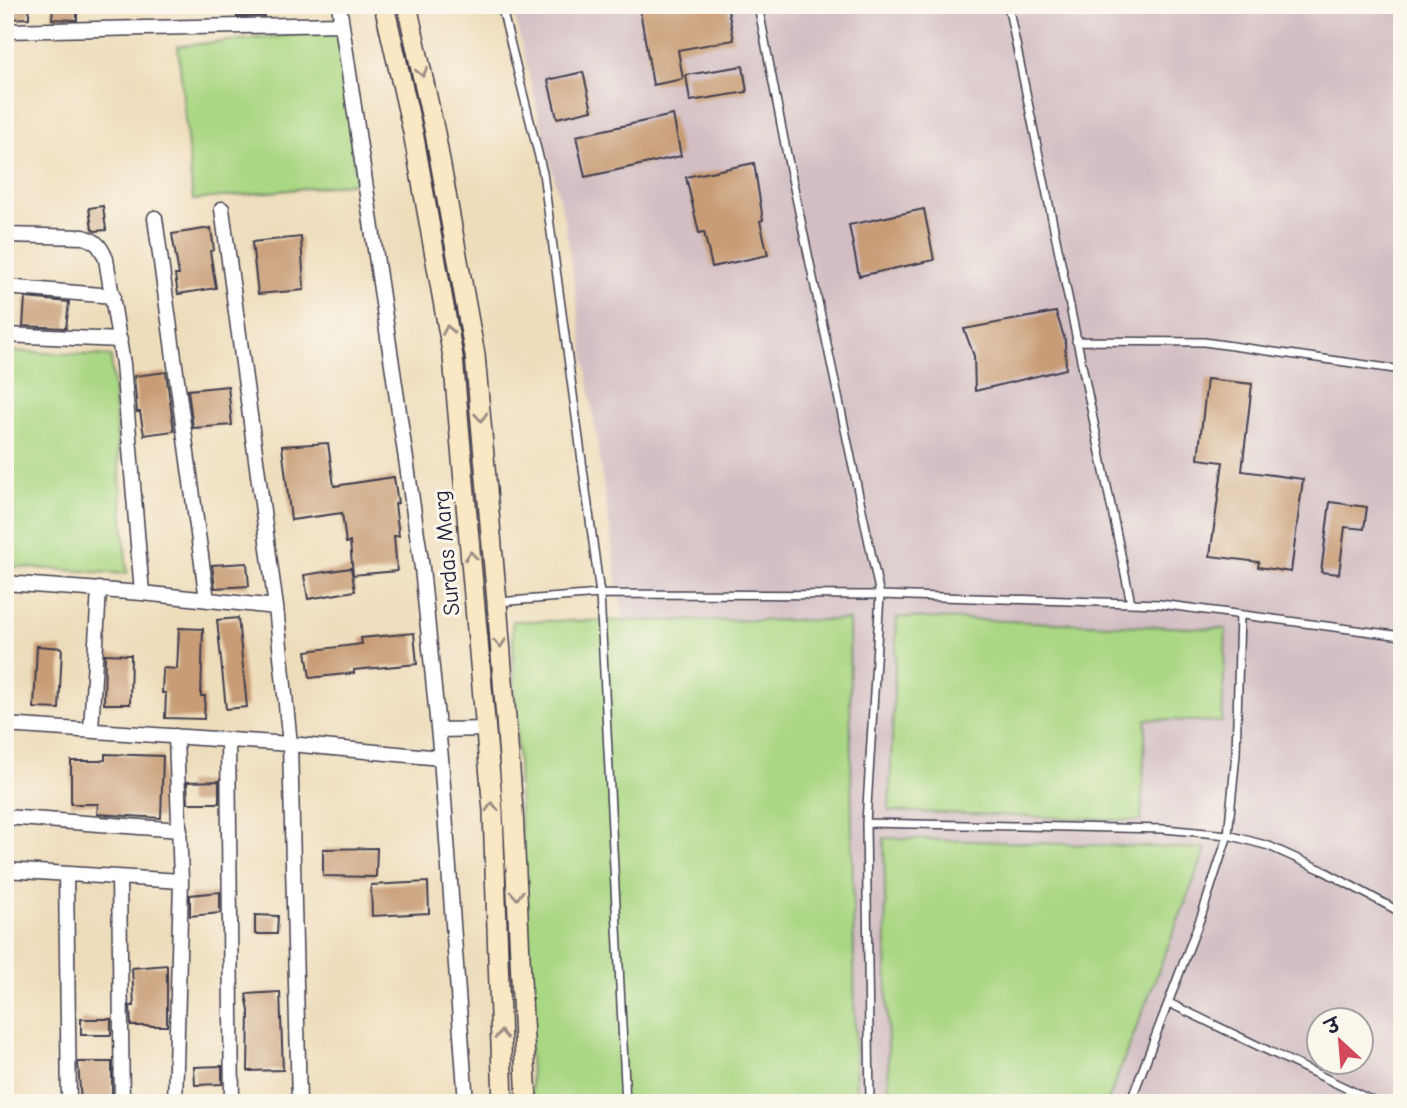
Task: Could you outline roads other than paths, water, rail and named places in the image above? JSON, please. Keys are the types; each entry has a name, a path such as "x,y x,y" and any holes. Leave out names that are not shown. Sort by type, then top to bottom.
{"main road":[{"name":"Surdas Marg","path":"384,5 413,132 453,357 493,811 503,1103"},
{"name":"Surdas Marg","path":"407,5 435,133 475,355 513,810 527,1103"},
{"path":"475,603 497,602"}],"street":[{"path":"339,5 422,568 442,758 466,1103"},
{"path":"5,32 342,24"},
{"path":"222,209 276,607 290,744 299,1103"},
{"path":"155,218 207,600"},
{"path":"5,234 84,237 94,240 102,248 120,340 142,593"},
{"path":"5,287 113,296"},
{"path":"5,335 120,340"},
{"path":"5,583 99,589 276,607"},
{"path":"91,730 99,589"},
{"path":"5,725 290,744 442,758"},
{"path":"439,730 487,729"},
{"path":"174,1103 181,881 176,736"},
{"path":"228,740 232,1103"},
{"path":"5,817 180,830"},
{"path":"5,870 181,881"},
{"path":"66,874 69,1103"},
{"path":"119,878 122,1103"}],"lane":[{"path":"501,5 543,173 600,594 626,1103"},
{"path":"758,5 880,595 866,823 870,1103"},
{"path":"1008,5 1131,603"},
{"path":"1076,341 1204,342 1402,370"},
{"path":"497,602 600,594 880,595 1160,604 1402,636"},
{"path":"1130,1103 1169,1003 1228,835 1236,754 1240,615"},
{"path":"866,823 1164,829 1228,835 1269,846 1322,870 1402,914"},
{"path":"1169,1003 1377,1103"}]}
